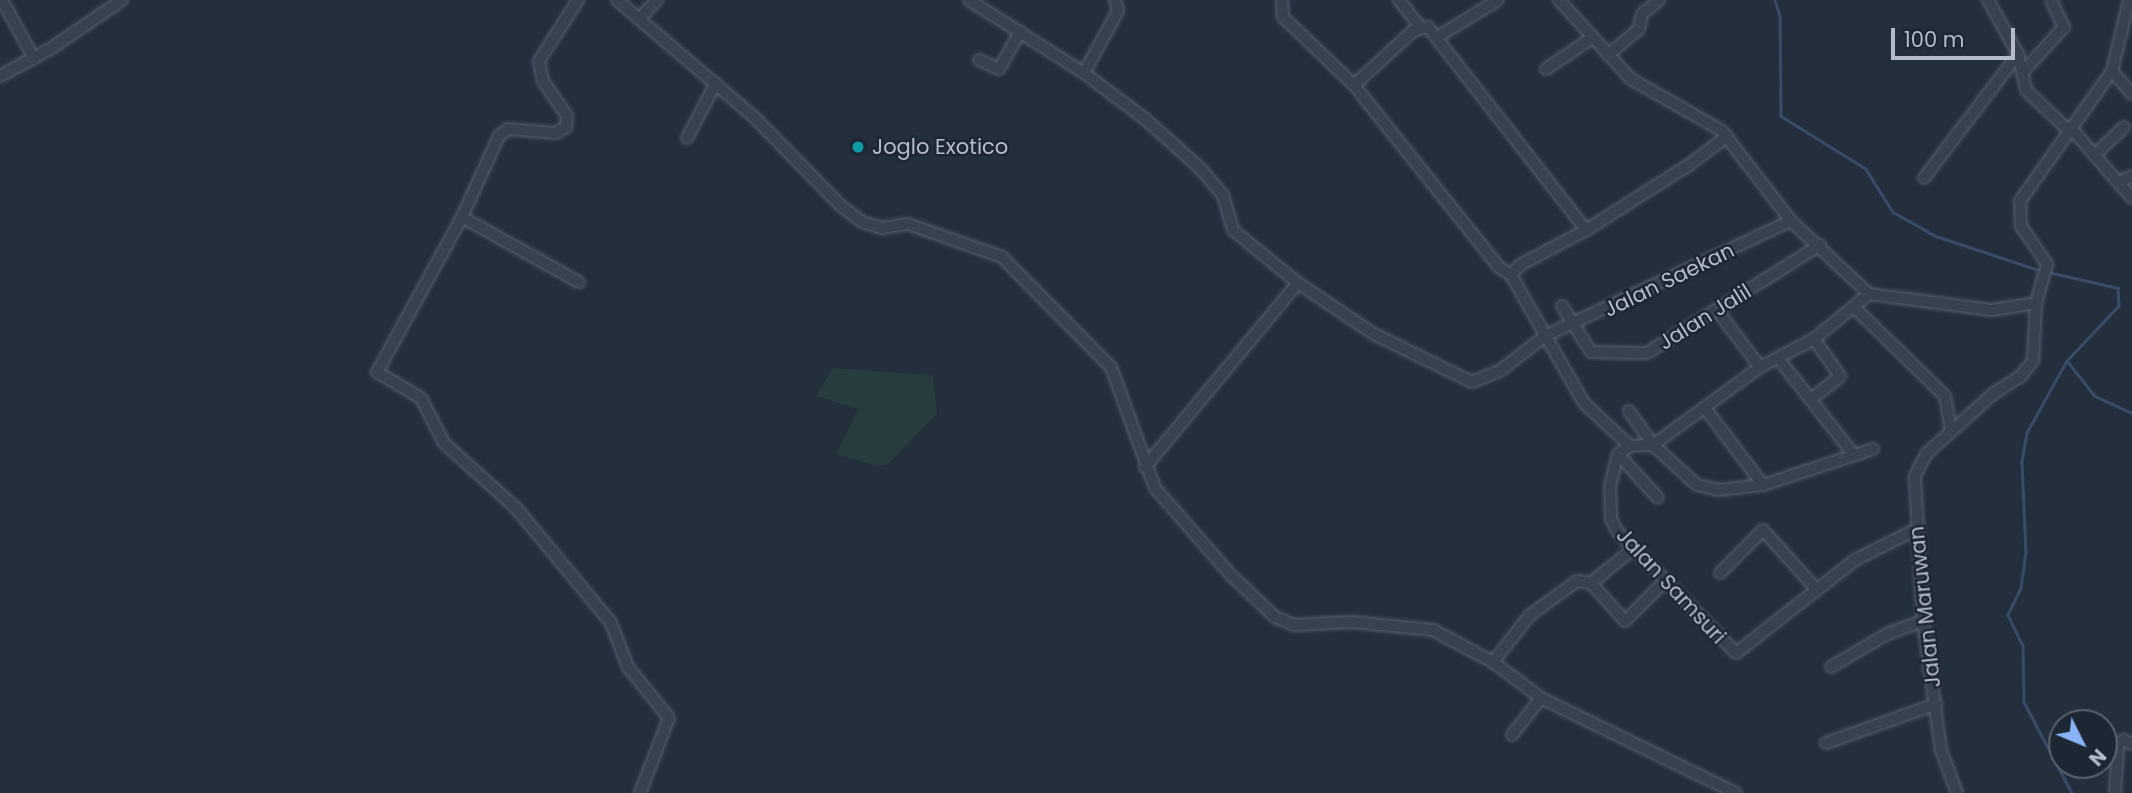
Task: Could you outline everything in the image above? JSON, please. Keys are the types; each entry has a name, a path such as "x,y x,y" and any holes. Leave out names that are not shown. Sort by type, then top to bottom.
{"street":[{"path":"2,0 34,59"},
{"path":"0,76 34,59 122,0"},
{"path":"578,0 539,61 543,81 567,116 566,127 555,134 508,129 499,136 462,217 377,372 421,398 444,443 516,508 611,622 628,667 669,718 640,793"},
{"path":"617,0 716,83 841,206 862,222 882,228 908,224 1002,257 1111,367 1127,402 1145,467 1155,488 1207,549 1283,622 1301,625 1352,621 1433,630 1493,662 1541,698 1735,793"},
{"path":"640,18 657,0"},
{"name":"Jalan Saekan","path":"969,0 1084,73 1200,168 1223,195 1233,230 1298,283 1374,334 1472,382 1501,370 1545,336 1576,325 1791,221"},
{"path":"1115,0 1118,11"},
{"path":"1084,73 1126,0"},
{"path":"1282,0 1283,17 1354,85 1499,267 1511,275 1586,405 1630,446"},
{"path":"1399,0 1420,27 1439,36 1586,230"},
{"path":"1439,36 1498,0"},
{"path":"1559,0 1631,79 1727,136 1791,221 1821,245 1869,294 1992,310 2036,303"},
{"path":"1608,55 1638,31 1642,14 1659,0"},
{"path":"1988,0 2018,54 2026,90 2096,154 2132,198"},
{"path":"2022,73 2064,27 2050,0"},
{"path":"2069,129 2112,71 2129,0"},
{"path":"1354,85 1420,27"},
{"path":"979,60 999,69 1020,32"},
{"path":"1546,69 1592,38"},
{"path":"1924,178 2018,54"},
{"path":"2112,71 2132,94"},
{"path":"687,138 716,83"},
{"path":"2096,154 2124,127"},
{"name":"Jalan Maruwan","path":"1957,793 1941,750 1923,621 1915,530 1917,466 1951,430 2026,371 2034,355 2036,303 2047,264 2021,226 2019,207 2022,196 2069,129"},
{"path":"1511,275 1520,265 1586,230 1727,136"},
{"path":"2119,182 2132,176"},
{"path":"462,217 579,282"},
{"name":"Jalan Jalil","path":"1562,306 1591,352 1642,354 1821,245"},
{"path":"1145,467 1298,283"},
{"path":"1658,498 1618,454 1630,446 1653,445 1760,367 1814,339 1869,294"},
{"path":"1854,308 1945,396 1951,430"},
{"path":"1717,310 1760,367"},
{"path":"1811,399 1840,376 1814,339"},
{"path":"1778,358 1854,455"},
{"path":"1705,408 1763,485"},
{"path":"1629,411 1653,445 1697,485 1718,490 1763,485 1873,449"},
{"name":"Jalan Samsuri","path":"1618,454 1610,486 1611,519 1633,549 1736,653 1869,551 1915,530"},
{"path":"1720,573 1763,530 1817,590"},
{"path":"1591,583 1633,549"},
{"path":"1493,662 1530,615 1550,598 1581,579 1591,583 1626,621 1666,580"},
{"path":"1831,667 1887,634 1923,621"},
{"path":"1512,735 1541,698"},
{"path":"1826,743 1936,704"},
{"path":"2115,793 2118,744 2121,740 2132,744"}],"green space":[{"path":"833,368 933,375 937,414 888,464 876,466 836,454 858,409 816,396"}],"waterway":[{"path":"1775,0 1780,15 1781,116 1866,169 1893,212 1936,236 2035,269 2118,288 2119,306 2067,361 2027,433 2022,462 2026,552 2021,588 2008,615 2023,646 2024,702 2072,793"},
{"path":"2068,362 2095,396 2132,413"}],"place":[{"name":"Joglo Exotico","path":"858,147"}]}
